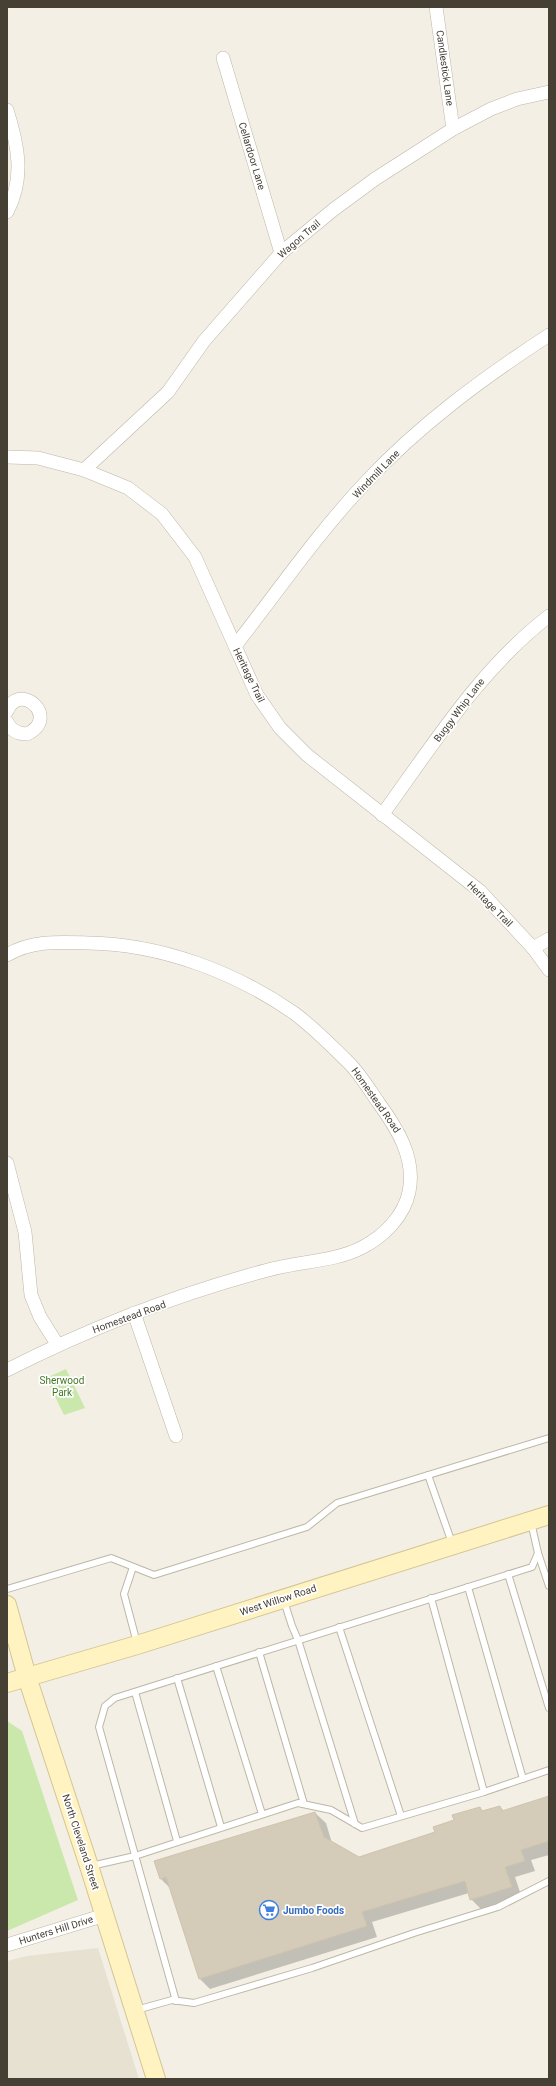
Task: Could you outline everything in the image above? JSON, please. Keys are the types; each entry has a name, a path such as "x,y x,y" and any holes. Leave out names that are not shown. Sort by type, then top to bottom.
{"main road":[{"name":"West Willow Road","path":"7,1683 137,1645 549,1515"},
{"name":"North Cleveland Street","path":"7,1605 27,1677 105,1915 156,2079"}],"street":[{"name":"Candlestick Lane","path":"436,7 453,129"},
{"name":"Cellardoor Lane","path":"223,58 281,253"},
{"name":"Wagon Trail","path":"84,470 168,392 204,341 281,253 333,210 375,180 453,129 492,109 517,99 549,92"},
{"path":"7,110 18,155 18,180 12,202 7,212"},
{"name":"Windmill Lane","path":"235,646 333,521 365,483 411,437 469,390 549,335"},
{"name":"Heritage Trail","path":"7,457 38,458 84,470 128,488 162,514 195,557 257,695 280,728 307,755 382,815 431,850 480,891 533,948 549,970"},
{"name":"Buggy Whip Lane","path":"382,815 476,686 508,652 549,616"},
{"path":"7,722 11,729 16,732 28,734 37,727 40,717 37,706 28,700 17,700 8,708"},
{"path":"533,948 549,939"},
{"name":"Homestead Road","path":"7,955 15,950 52,942 114,943 179,957 240,981 296,1015 351,1064 390,1118 401,1137 408,1157 410,1176 409,1194 401,1212 391,1227 361,1248 346,1254 269,1269 134,1313 57,1344 7,1370"},
{"path":"7,1163 24,1232 31,1295 40,1317 57,1344"},
{"path":"134,1313 176,1436"},
{"name":"Hunters Hill Drive","path":"7,1944 105,1915"}],"lane":[{"path":"7,1589 111,1558 154,1574 169,1570 307,1527 337,1504 549,1438"},
{"path":"428,1475 452,1546"},
{"path":"531,1521 538,1553 549,1586"},
{"path":"176,2001 99,1727 105,1706 115,1698 532,1567 538,1553"},
{"path":"133,1567 124,1594 137,1645"},
{"path":"508,1574 549,1708"},
{"path":"468,1587 523,1779"},
{"path":"431,1598 484,1792"},
{"path":"284,1599 355,1824"},
{"path":"339,1627 401,1816"},
{"path":"259,1652 304,1804"},
{"path":"216,1666 262,1814"},
{"path":"177,1678 221,1827"},
{"path":"135,1692 177,1841"},
{"path":"89,1866 135,1856 298,1802 331,1810 362,1828 484,1792 549,1770"},
{"path":"134,2011 172,2000 194,2003 312,1968 414,1933 498,1907 549,1881"}],"shaded area":[{"path":"98,1948 139,2079 7,2079 7,1961 27,1956"}],"green space":[{"name":"Sherwood Park","path":"66,1369 85,1408 64,1415 46,1378"},
{"path":"7,1721 22,1731 78,1900 7,1931"}],"building":[{"name":"Jumbo Foods","path":"549,1796 549,1841 521,1850 525,1861 505,1867 512,1887 470,1900 465,1881 362,1912 367,1926 199,1979 166,1877 160,1879 154,1861 315,1812 324,1837 359,1857 435,1832 433,1827 454,1820 452,1815 480,1807 482,1811 500,1806 502,1811"}],"place":[{"name":"Jumbo Foods","path":"269,1910"}]}
